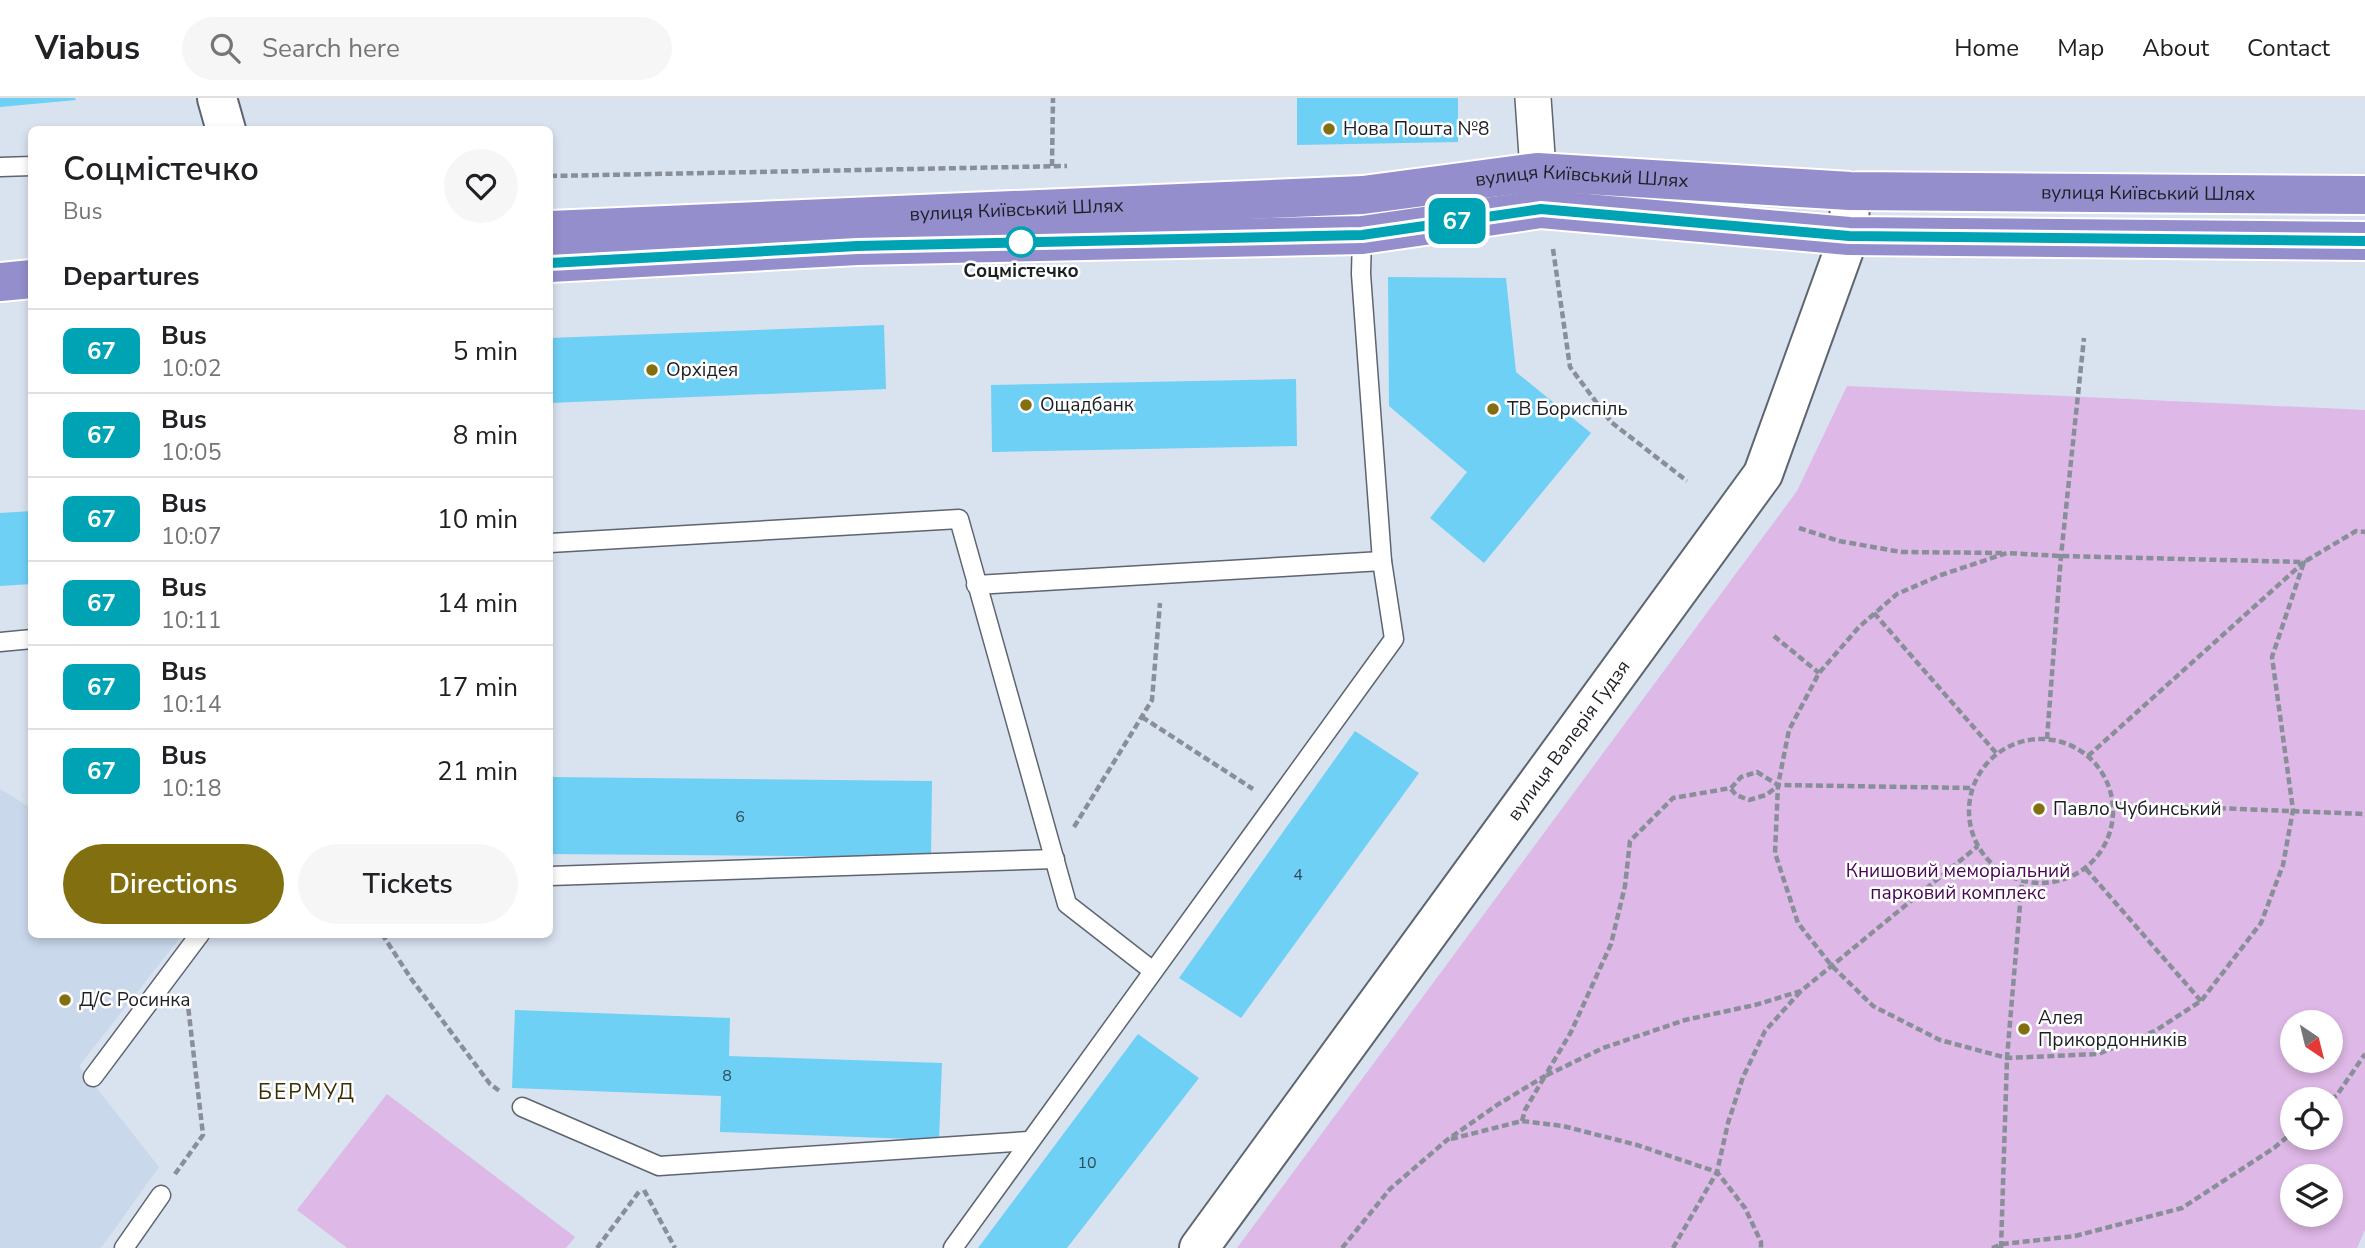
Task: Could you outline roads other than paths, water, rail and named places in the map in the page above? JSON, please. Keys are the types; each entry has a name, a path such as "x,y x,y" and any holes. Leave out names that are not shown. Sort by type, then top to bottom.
{"highway":[{"name":"вулиця Київський Шлях","path":"553,230 1363,195 1537,172 1850,191 2365,195"},
{"name":"вулиця Київський Шлях","path":"553,263 857,246 1362,235 1546,225 1849,236 2365,241"},
{"path":"0,282 28,279"}],"street":[{"path":"217,98 225,126"},
{"path":"1534,98 1537,172 1546,225"},
{"name":"вулиця Валерія Гудзя","path":"1199,1248 1763,474 1849,236 1850,191"}],"lane":[{"path":"0,167 28,166"},
{"path":"953,1248 1394,639 1382,561 1362,274 1362,235"},
{"path":"553,543 959,519 1067,904 1153,971"},
{"path":"976,585 1382,561"},
{"path":"0,642 28,639"},
{"path":"553,876 1055,859"},
{"path":"93,1077 197,938"},
{"path":"522,1107 659,1166 1029,1141"},
{"path":"124,1248 161,1195"}],"place":[{"name":"Нова Пошта №8","path":"1329,129"},
{"name":"Соцмістечко","path":"1021,242"},
{"name":"Орхідея","path":"652,370"},
{"name":"Ощадбанк","path":"1026,405"},
{"name":"ТВ Бориспіль","path":"1493,409"},
{"name":"Павло Чубинський","path":"2039,809"},
{"name":"Д/С Росинка","path":"65,1000"},
{"name":"Алея Прикордонників","path":"2024,1029"}],"district":[{"name":"БЕРМУД","path":"307,1092"}],"park label":[{"name":"Книшовий меморіальний парковий комплекс","path":"1958,882"}]}
